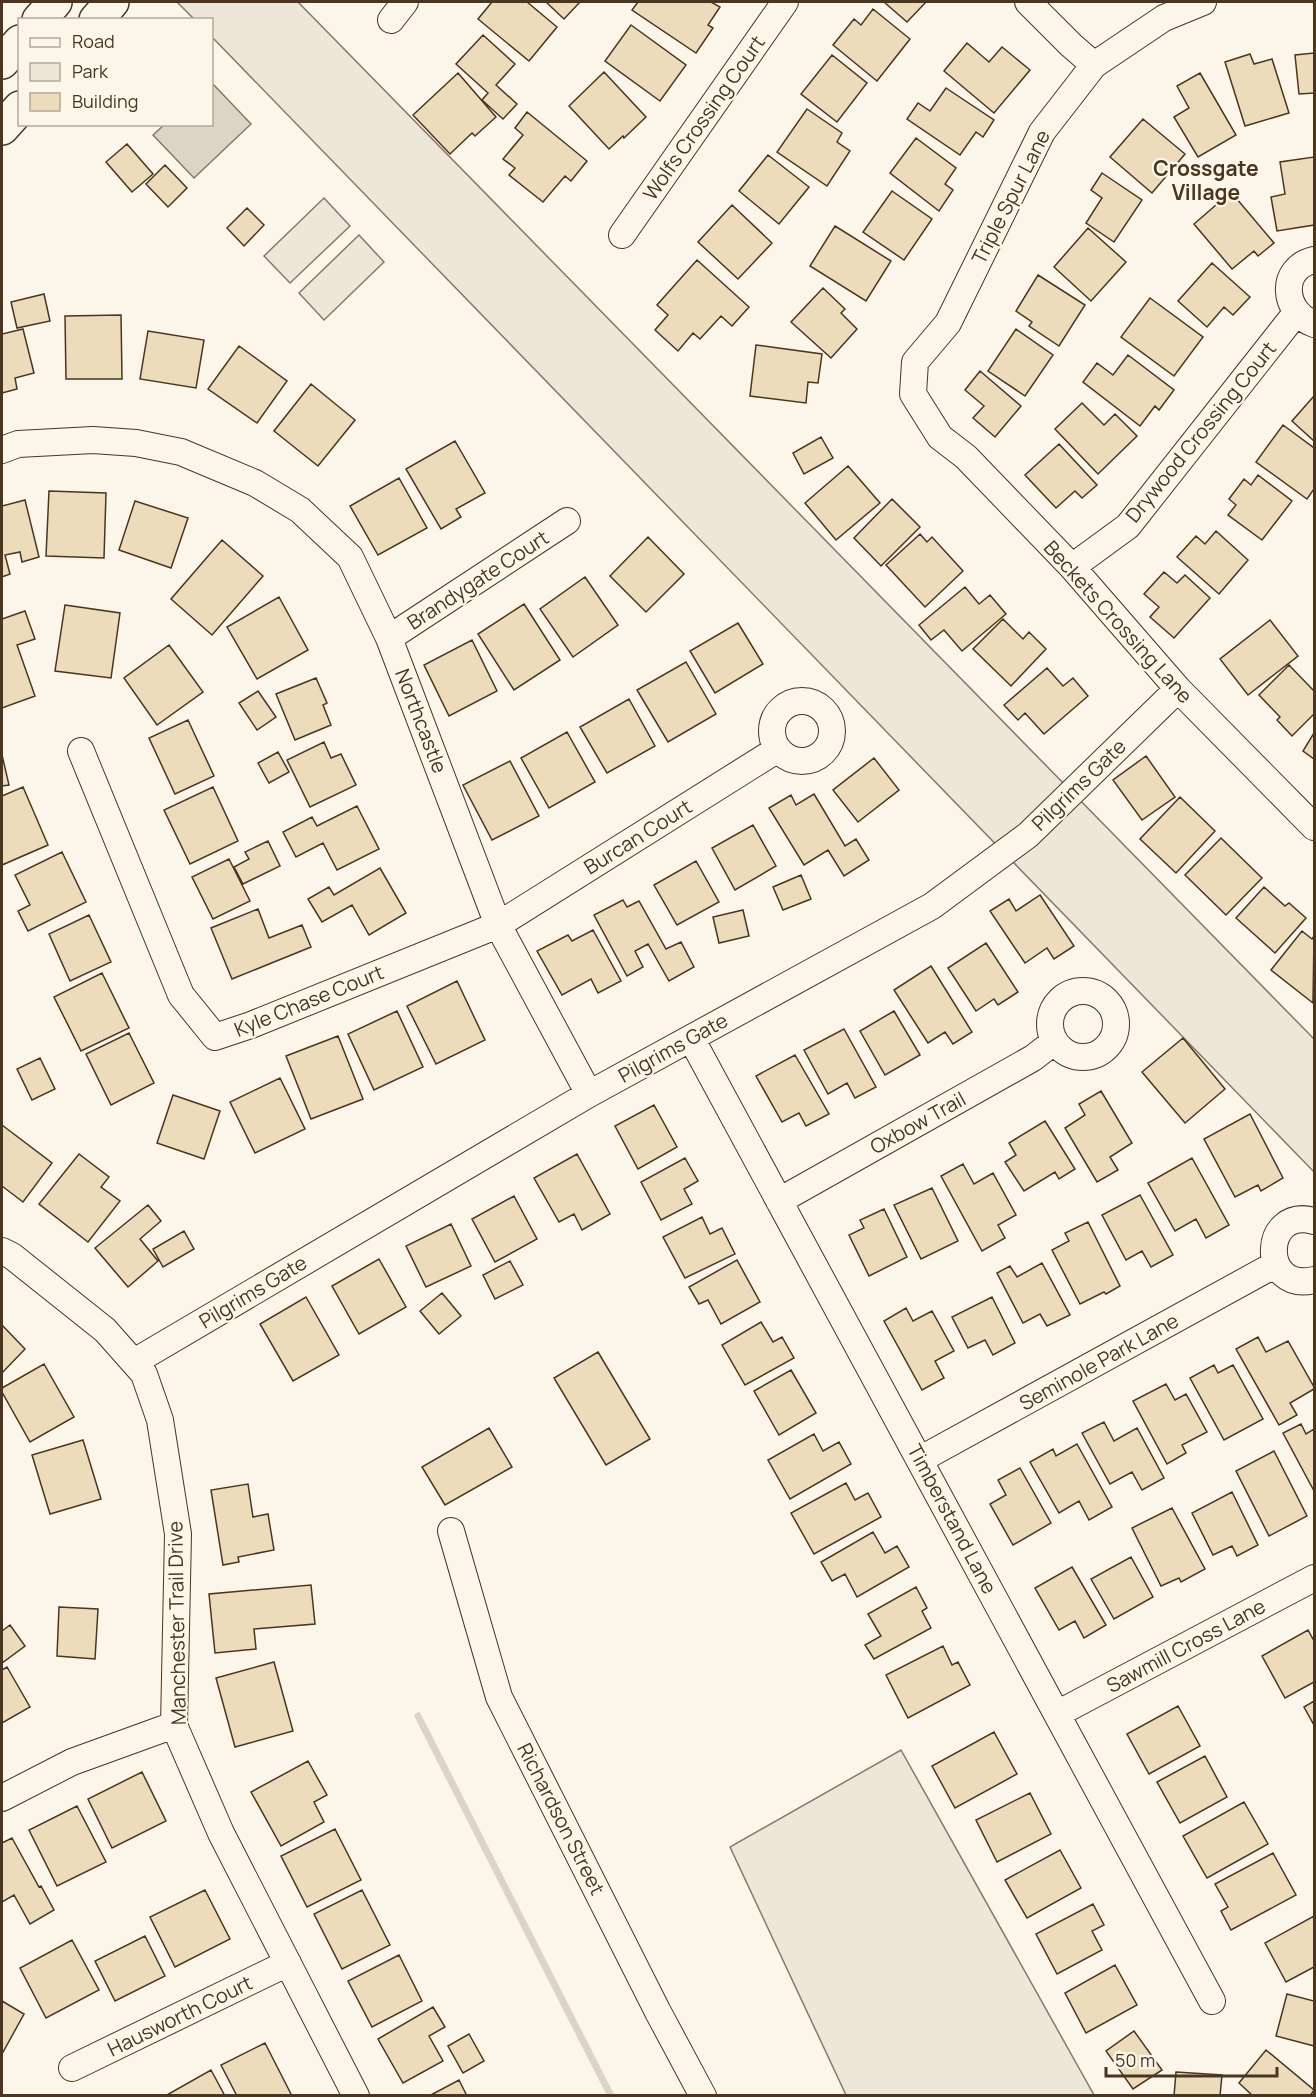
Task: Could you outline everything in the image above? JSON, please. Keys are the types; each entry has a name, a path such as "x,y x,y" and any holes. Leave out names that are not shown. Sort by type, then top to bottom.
{"main road":[{"path":"41,18 55,2"},
{"path":"98,18 112,2"},
{"path":"2,62 18,44"},
{"path":"2,128 18,110"}],"street":[{"name":"Wolfs Crossing Court","path":"622,235 785,2"},
{"path":"1028,2 1071,45 1094,64"},
{"name":"Triple Spur Lane","path":"926,415 913,394 915,362 948,322 1042,132 1094,64 1164,18 1203,2"},
{"name":"Drywood Crossing Court","path":"1072,567 1128,526 1305,319 1291,304 1289,284 1300,267 1314,260"},
{"name":"Beckets Crossing Lane","path":"926,415 940,437 966,457 1072,567 1178,689 1314,827"},
{"name":"Northcastle","path":"2,450 18,444 93,440 152,446 182,452 255,483 300,510 350,557 389,638 498,925 589,1094"},
{"name":"Brandygate Court","path":"389,638 567,521"},
{"name":"Pilgrims Gate","path":"134,1362 589,1094 932,906 1028,835 1178,689"},
{"name":"Burcan Court","path":"498,925 778,749"},
{"name":"Kyle Chase Court","path":"81,751 181,995 215,1037 251,1025 498,925"},
{"name":"Timberstand Lane","path":"691,1038 921,1459 1212,2001"},
{"name":"Oxbow Trail","path":"779,1202 1033,1058 1055,1041"},
{"path":"1314,1221 1301,1219 1283,1227 1274,1245 1276,1264 1282,1273 1302,1282 1314,1280"},
{"name":"Manchester Trail Drive","path":"2,1251 12,1256 105,1330 144,1374 160,1420 178,1534 174,1725 221,1833 356,2096"},
{"name":"Seminole Park Lane","path":"921,1459 1276,1264"},
{"name":"Richardson Street","path":"451,1531 500,1697 703,2096"},
{"name":"Sawmill Cross Lane","path":"1057,1714 1314,1578"},
{"path":"2,1798 72,1762 174,1725"},
{"name":"Hausworth Court","path":"72,2068 288,1963"}],"green space":[{"path":"177,2 298,2 1314,1039 1314,1172 213,38 213,18 193,18"},
{"path":"324,198 350,226 290,283 264,256"},
{"path":"359,235 384,262 324,320 299,293"},
{"path":"901,1750 1094,2095 846,2095 730,1847"}],"shaded area":[{"path":"213,84 251,124 194,178 153,135 163,126 213,126"}],"building":[{"path":"492,2 527,2 557,27 529,61 478,19"},
{"path":"546,2 580,2 564,19"},
{"path":"638,2 711,2 720,7 708,25 713,28 696,53 632,10"},
{"path":"884,2 926,2 907,22"},
{"path":"873,9 910,39 877,81 833,45 854,19 861,25"},
{"path":"631,25 686,65 660,101 605,61"},
{"path":"483,35 515,64 496,85 517,104 503,119 482,100 488,93 456,64"},
{"path":"967,43 989,62 1002,47 1030,70 994,113 944,71"},
{"path":"1314,53 1314,93 1299,94 1295,55"},
{"path":"1250,54 1254,64 1272,59 1289,113 1245,126 1225,62"},
{"path":"832,55 867,83 837,122 801,94"},
{"path":"604,72 646,117 609,149 569,106"},
{"path":"458,73 496,117 475,136 472,133 450,154 413,115"},
{"path":"1200,73 1236,135 1198,157 1174,117 1189,108 1177,86"},
{"path":"946,88 994,120 983,137 976,132 960,155 907,119 918,103 930,111"},
{"path":"807,109 842,133 837,142 850,151 827,186 777,152"},
{"path":"527,112 587,161 571,181 565,176 543,202 509,175 515,168 503,159 523,135 515,128"},
{"path":"1143,119 1185,154 1152,193 1110,157"},
{"path":"916,138 956,168 945,184 953,190 939,211 890,173"},
{"path":"127,144 153,174 132,192 106,162"},
{"path":"768,155 809,187 779,224 739,191"},
{"path":"1314,157 1314,225 1277,231 1271,197 1285,194 1280,162"},
{"path":"165,165 187,188 168,207 146,184"},
{"path":"1102,173 1142,200 1114,242 1086,223 1102,198 1091,190"},
{"path":"892,191 932,219 904,260 863,232"},
{"path":"1231,192 1274,243 1258,256 1254,251 1232,269 1194,224"},
{"path":"732,205 772,243 738,279 698,242"},
{"path":"247,208 264,225 244,246 227,228"},
{"path":"835,226 891,261 866,301 810,266"},
{"path":"1088,228 1126,262 1091,301 1054,267"},
{"path":"697,260 749,307 732,326 721,316 700,339 693,333 678,351 655,330 668,315 657,305"},
{"path":"1212,263 1250,297 1233,315 1224,307 1207,327 1178,301"},
{"path":"1038,275 1085,305 1059,346 1029,326 1032,322 1016,311"},
{"path":"823,288 845,309 841,313 857,329 831,358 791,322"},
{"path":"44,294 50,321 17,328 11,302"},
{"path":"1150,298 1203,337 1174,376 1121,337"},
{"path":"121,315 122,379 66,379 65,316"},
{"path":"23,329 34,373 15,378 17,389 2,393 2,334"},
{"path":"1016,329 1053,355 1025,396 988,371"},
{"path":"148,331 204,340 196,388 140,379"},
{"path":"756,345 822,354 818,383 808,382 806,403 750,396"},
{"path":"239,346 287,381 257,423 208,389"},
{"path":"1128,355 1174,390 1159,410 1155,406 1140,426 1083,382 1097,363 1113,375"},
{"path":"980,371 1021,406 995,437 973,418 984,406 965,390"},
{"path":"311,384 355,420 318,466 274,431"},
{"path":"1314,396 1314,441 1292,421"},
{"path":"1082,403 1104,425 1115,414 1137,436 1098,474 1055,429"},
{"path":"1283,425 1314,448 1314,489 1307,499 1256,462"},
{"path":"821,437 833,458 804,474 793,453"},
{"path":"455,441 485,493 456,509 461,517 441,529 406,469"},
{"path":"1059,444 1097,485 1082,498 1075,491 1056,508 1025,475"},
{"path":"848,466 880,503 836,540 805,503"},
{"path":"1258,475 1292,501 1262,540 1228,515 1236,505 1229,499 1244,479 1251,485"},
{"path":"399,478 427,528 378,555 350,506"},
{"path":"49,491 106,493 104,558 46,556"},
{"path":"892,499 920,527 881,566 854,538"},
{"path":"25,500 39,557 22,562 20,552 5,555 10,574 2,577 2,506"},
{"path":"135,501 188,518 171,568 119,550"},
{"path":"1216,531 1248,560 1219,594 1177,557 1196,536 1205,544"},
{"path":"920,534 927,542 932,537 963,571 925,607 886,565"},
{"path":"648,537 684,574 646,612 610,576"},
{"path":"222,540 263,576 212,635 171,599"},
{"path":"1164,572 1177,583 1185,575 1210,598 1174,638 1150,617 1159,607 1144,594"},
{"path":"585,577 618,625 573,657 540,609"},
{"path":"965,587 979,604 990,595 1006,614 962,651 944,630 931,640 919,625"},
{"path":"279,597 308,650 257,679 227,627"},
{"path":"524,604 560,660 514,690 478,634"},
{"path":"65,605 120,613 111,678 55,671"},
{"path":"25,611 35,639 17,645 35,696 2,708 2,619"},
{"path":"1003,619 1023,639 1029,632 1046,649 1011,686 973,649"},
{"path":"1270,620 1298,656 1248,695 1220,659"},
{"path":"738,623 763,664 715,693 690,651"},
{"path":"472,640 497,691 449,716 424,665"},
{"path":"169,645 203,692 157,725 124,678"},
{"path":"686,662 716,714 668,742 637,690"},
{"path":"1289,665 1314,691 1314,714 1292,736 1277,720 1280,717 1259,695"},
{"path":"1047,668 1063,686 1073,678 1088,696 1044,734 1025,713 1018,720 1004,705"},
{"path":"316,678 327,703 323,705 331,725 295,740 276,694"},
{"path":"258,691 276,717 257,730 239,703"},
{"path":"629,699 655,746 607,773 580,727"},
{"path":"188,720 214,776 175,794 149,738"},
{"path":"567,732 595,782 549,808 521,758"},
{"path":"1314,733 1314,759 1303,751"},
{"path":"324,742 331,758 341,754 356,785 310,807 287,760"},
{"path":"278,752 289,772 269,783 258,763"},
{"path":"2,755 9,785 2,786"},
{"path":"1146,756 1175,797 1142,820 1113,780"},
{"path":"874,758 899,790 858,822 833,790"},
{"path":"510,761 539,816 492,840 463,785"},
{"path":"23,787 48,845 2,865 2,796"},
{"path":"213,787 238,841 190,864 164,810"},
{"path":"814,794 845,846 856,839 869,860 844,876 828,850 804,865 769,808 791,795 796,805"},
{"path":"1180,797 1215,831 1176,873 1140,839"},
{"path":"357,806 379,849 337,870 323,843 296,857 283,832 312,817 317,826"},
{"path":"753,825 776,866 735,890 712,848"},
{"path":"1221,838 1262,878 1226,915 1185,875"},
{"path":"268,841 280,866 243,884 234,867 249,859 245,852"},
{"path":"62,852 86,902 28,931 18,911 30,905 15,875"},
{"path":"229,859 250,901 213,919 192,877"},
{"path":"696,861 719,902 677,925 654,885"},
{"path":"380,868 406,913 369,935 352,905 322,922 308,899 329,887 334,895"},
{"path":"801,875 811,899 783,910 773,887"},
{"path":"1264,887 1285,906 1289,903 1306,918 1275,953 1236,918"},
{"path":"1040,895 1074,946 1054,959 1047,948 1025,963 990,911 1009,899 1016,911"},
{"path":"623,900 627,907 639,901 666,949 681,942 694,967 669,981 648,944 635,951 643,967 627,976 594,915"},
{"path":"258,909 269,938 302,925 311,947 232,979 211,928"},
{"path":"743,910 749,936 719,943 713,917"},
{"path":"89,915 111,962 70,981 49,934"},
{"path":"593,930 621,981 598,993 591,979 562,995 537,951 568,935 572,941"},
{"path":"1302,931 1312,939 1314,936 1313,1003 1271,970"},
{"path":"986,943 1018,992 998,1005 994,999 976,1011 948,968"},
{"path":"931,966 972,1032 953,1044 945,1032 928,1043 894,990"},
{"path":"102,973 129,1028 81,1051 54,997"},
{"path":"457,981 485,1040 436,1064 407,1006"},
{"path":"397,1011 423,1067 374,1090 348,1034"},
{"path":"894,1011 920,1055 885,1075 860,1031"},
{"path":"844,1029 876,1087 855,1098 847,1083 828,1094 804,1050"},
{"path":"129,1033 154,1083 111,1105 86,1054"},
{"path":"338,1036 363,1099 311,1119 286,1056"},
{"path":"1183,1038 1225,1089 1185,1123 1142,1072"},
{"path":"795,1055 829,1114 806,1126 799,1113 782,1122 756,1076"},
{"path":"40,1058 55,1089 32,1100 17,1069"},
{"path":"280,1078 305,1129 255,1153 230,1102"},
{"path":"1101,1091 1132,1143 1110,1157 1118,1170 1097,1182 1065,1128 1085,1115 1079,1104"},
{"path":"173,1095 220,1111 204,1159 157,1143"},
{"path":"654,1105 677,1147 638,1169 615,1126"},
{"path":"1250,1114 1283,1178 1261,1191 1258,1185 1235,1197 1204,1139"},
{"path":"1045,1121 1075,1169 1059,1179 1055,1172 1024,1191 1005,1162 1016,1155 1009,1143"},
{"path":"2,1125 52,1163 23,1202 2,1186"},
{"path":"79,1154 109,1177 101,1187 120,1201 88,1242 39,1204"},
{"path":"577,1154 610,1214 582,1230 574,1214 559,1222 534,1178"},
{"path":"685,1158 698,1181 684,1189 692,1204 661,1220 641,1182"},
{"path":"1192,1158 1229,1225 1206,1238 1196,1219 1175,1231 1148,1183"},
{"path":"963,1164 974,1184 993,1173 1016,1215 998,1225 1005,1238 982,1251 941,1176"},
{"path":"932,1188 958,1241 921,1259 894,1205"},
{"path":"1140,1195 1173,1255 1151,1267 1142,1251 1126,1260 1102,1215"},
{"path":"514,1196 537,1239 495,1262 472,1219"},
{"path":"148,1205 161,1221 140,1239 158,1261 128,1287 95,1248"},
{"path":"884,1209 907,1257 869,1276 849,1235 864,1228 860,1220"},
{"path":"702,1217 710,1234 722,1228 735,1254 685,1278 663,1237"},
{"path":"1088,1222 1120,1286 1080,1304 1052,1250 1069,1241 1065,1233"},
{"path":"451,1224 471,1266 426,1287 406,1246"},
{"path":"184,1231 194,1249 163,1267 153,1249"},
{"path":"379,1259 406,1307 359,1334 332,1286"},
{"path":"737,1260 760,1302 721,1324 708,1300 699,1304 689,1287"},
{"path":"510,1261 523,1285 495,1299 483,1275"},
{"path":"1042,1263 1070,1315 1047,1326 1040,1314 1023,1323 997,1273 1010,1266 1017,1277"},
{"path":"442,1293 461,1316 439,1334 420,1311"},
{"path":"306,1297 339,1355 293,1381 260,1324"},
{"path":"992,1297 1015,1343 993,1355 985,1340 968,1348 952,1317"},
{"path":"906,1308 913,1321 932,1311 954,1351 935,1361 944,1378 922,1390 884,1321"},
{"path":"761,1322 773,1342 782,1337 794,1358 745,1385 722,1345"},
{"path":"2,1325 25,1349 2,1373"},
{"path":"1258,1337 1266,1352 1288,1341 1314,1387 1290,1403 1297,1415 1279,1425 1236,1349"},
{"path":"598,1352 650,1439 606,1465 554,1378"},
{"path":"44,1364 74,1417 30,1442 2,1392 2,1388"},
{"path":"1214,1365 1218,1373 1233,1365 1263,1419 1224,1440 1190,1378"},
{"path":"791,1370 816,1413 779,1435 754,1391"},
{"path":"1166,1384 1175,1400 1186,1394 1207,1432 1182,1445 1186,1453 1167,1464 1133,1401"},
{"path":"1104,1422 1114,1441 1137,1428 1164,1478 1142,1490 1132,1472 1110,1484 1082,1433"},
{"path":"1301,1424 1306,1434 1314,1429 1314,1491 1283,1433"},
{"path":"489,1428 512,1467 445,1505 422,1467"},
{"path":"814,1434 823,1451 839,1442 851,1464 790,1499 768,1460"},
{"path":"83,1440 101,1499 50,1514 32,1455"},
{"path":"1077,1444 1112,1507 1089,1520 1079,1501 1059,1513 1030,1462 1053,1449 1056,1456"},
{"path":"1274,1451 1307,1516 1269,1536 1236,1471"},
{"path":"1020,1468 1051,1523 1013,1545 990,1504 1006,1495 998,1480"},
{"path":"846,1483 855,1500 868,1493 881,1517 814,1554 791,1513"},
{"path":"248,1484 253,1517 268,1514 274,1550 238,1557 239,1562 223,1565 211,1490"},
{"path":"1232,1492 1258,1545 1237,1556 1232,1546 1213,1555 1192,1513"},
{"path":"1172,1508 1205,1569 1181,1582 1179,1578 1161,1586 1132,1528"},
{"path":"873,1532 885,1553 897,1546 909,1567 857,1597 845,1574 832,1581 821,1562"},
{"path":"1131,1557 1153,1597 1114,1619 1091,1579"},
{"path":"1072,1567 1106,1625 1084,1638 1075,1621 1059,1630 1035,1588"},
{"path":"311,1585 315,1624 254,1629 256,1649 215,1653 209,1594"},
{"path":"916,1587 927,1608 922,1611 931,1628 874,1659 865,1645 881,1636 868,1614"},
{"path":"59,1607 98,1609 95,1659 57,1656"},
{"path":"10,1625 25,1646 2,1663 2,1631"},
{"path":"1308,1630 1314,1641 1314,1682 1285,1698 1262,1656"},
{"path":"943,1646 952,1665 958,1662 970,1685 908,1718 886,1675"},
{"path":"274,1662 293,1731 235,1747 216,1678"},
{"path":"7,1667 30,1707 2,1723 2,1670"},
{"path":"1314,1701 1314,1725 1304,1707"},
{"path":"1178,1706 1200,1746 1149,1774 1127,1734"},
{"path":"994,1732 1017,1774 955,1808 932,1766"},
{"path":"1205,1756 1227,1797 1180,1823 1157,1782"},
{"path":"308,1761 327,1795 314,1802 324,1822 281,1846 251,1792"},
{"path":"142,1772 166,1821 112,1848 88,1799"},
{"path":"1030,1793 1051,1834 997,1862 976,1820"},
{"path":"1244,1802 1268,1844 1207,1878 1183,1836"},
{"path":"77,1806 106,1862 57,1886 29,1830"},
{"path":"335,1829 361,1880 307,1907 281,1856"},
{"path":"12,1838 54,1910 30,1924 14,1895 2,1902 2,1843"},
{"path":"1060,1850 1081,1888 1027,1918 1005,1880"},
{"path":"1273,1853 1296,1895 1231,1930 1221,1911 1228,1907 1215,1884"},
{"path":"205,1890 230,1939 175,1967 150,1917"},
{"path":"362,1890 390,1945 342,1969 314,1914"},
{"path":"1093,1904 1104,1925 1092,1931 1102,1950 1057,1974 1036,1934"},
{"path":"1314,1916 1314,1967 1286,1982 1265,1943"},
{"path":"145,1936 165,1976 115,2001 95,1961"},
{"path":"72,1940 99,1990 46,2018 20,1968"},
{"path":"399,1955 422,2001 372,2027 348,1981"},
{"path":"1115,1965 1137,2005 1086,2033 1065,1993"},
{"path":"1287,1994 1314,2001 1314,2046 1276,2036"},
{"path":"2,2001 24,2014 2,2054"},
{"path":"433,2007 445,2027 429,2036 443,2061 403,2083 378,2039"},
{"path":"1134,2031 1162,2070 1133,2089 1106,2051"},
{"path":"469,2034 484,2061 463,2073 448,2046"},
{"path":"265,2043 292,2096 237,2096 221,2065"},
{"path":"1266,2050 1314,2090 1310,2096 1253,2096 1239,2083"},
{"path":"211,2070 225,2096 165,2096"},
{"path":"1176,2072 1222,2075 1220,2096 1174,2096"},
{"path":"459,2080 467,2096 429,2096"}],"waterway":[{"path":"418,1716 611,2096"}],"district":[{"name":"Crossgate Village","path":"1206,181"}]}
